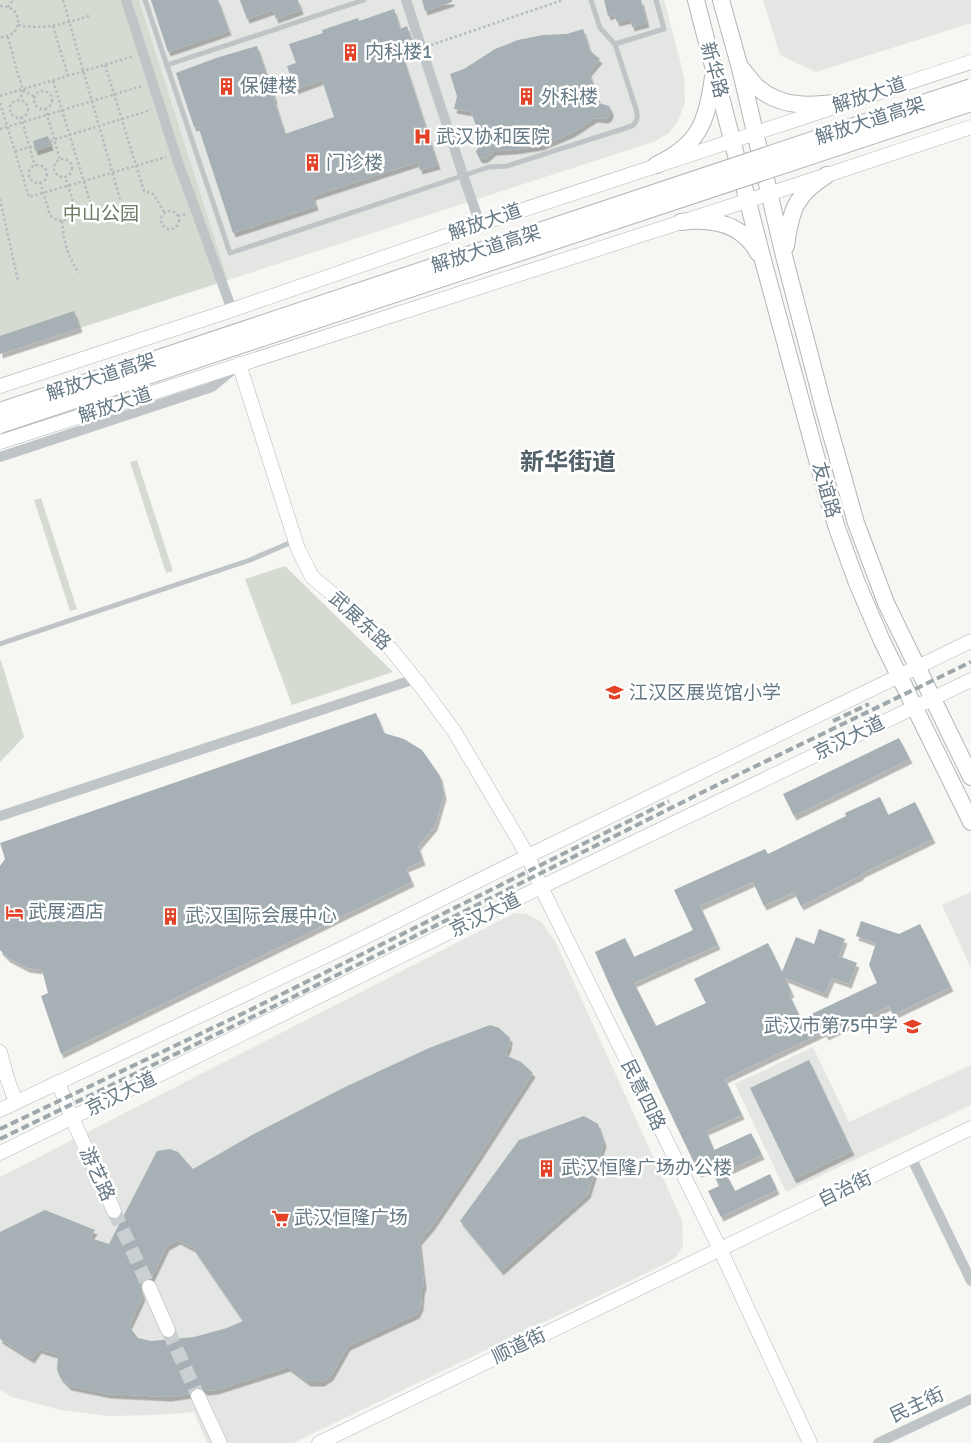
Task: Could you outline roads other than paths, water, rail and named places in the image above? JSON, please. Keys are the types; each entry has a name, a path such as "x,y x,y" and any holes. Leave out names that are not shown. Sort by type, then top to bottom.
{"main road":[{"name":"新华路","path":"696,0 732,140"},
{"name":"新华路","path":"721,0 756,132"},
{"name":"解放大道","path":"0,386 232,310 656,165 971,62"},
{"path":"740,68 758,87 773,97 792,103 812,106 850,101"},
{"path":"656,165 673,157 688,145 704,120 710,98 714,70"},
{"name":"解放大道高架","path":"0,410 971,87"},
{"name":"解放大道高架","path":"0,425 971,103"},
{"name":"解放大道","path":"0,442 770,194 971,127"},
{"name":"友谊路","path":"756,132 784,256 856,523 886,603 971,777"},
{"name":"友谊路","path":"732,140 804,414 837,528 857,583 899,676 971,822"},
{"path":"784,256 794,207 801,196 812,185 827,175"},
{"path":"681,222 697,220 714,222 733,228 745,236 756,248 764,264"},
{"name":"武展东路","path":"239,364 298,550 312,577 340,600 390,648 415,679 454,731 528,856"},
{"name":"京汉大道","path":"0,1110 343,948 971,641"},
{"name":"京汉大道","path":"0,1153 541,887 971,680"},
{"name":"民意四路","path":"528,856 541,887 720,1250 810,1443"},
{"path":"0,1052 16,1102"},
{"name":"游艺路","path":"58,1082 114,1211"},
{"name":"自治街","path":"720,1250 971,1128"},
{"name":"顺道街","path":"319,1443 720,1250"},
{"path":"149,1287 168,1330"},
{"path":"198,1396 220,1443"}],"street":[{"path":"126,0 178,162 232,310"},
{"path":"406,0 480,224"},
{"path":"0,456 69,439 212,387 239,364"},
{"path":"0,816 415,679"},
{"path":"911,1157 971,1281"},
{"name":"民主街","path":"878,1443 971,1399"}],"lane":[{"path":"145,0 230,253 463,175 489,167 507,166 632,126 637,117 636,109 616,44 600,28 591,0"},
{"path":"167,65 364,0"},
{"path":"616,44 664,29 656,0"},
{"path":"0,644 250,560 295,541"}],"tunnel":[{"path":"114,1211 149,1287"},
{"path":"168,1330 198,1396"}],"railway":[{"path":"0,1139 285,1001 725,781 971,662"},
{"path":"833,721 869,704"},
{"path":"0,1129 244,1013 669,801"}],"place":[{"name":"内科楼1","path":"351,52"},
{"name":"保健楼","path":"226,86"},
{"name":"外科楼","path":"527,97"},
{"name":"武汉协和医院","path":"422,137"},
{"name":"门诊楼","path":"312,163"},
{"name":"江汉区展览馆小学","path":"615,693"},
{"name":"武展酒店","path":"14,912"},
{"name":"武汉国际会展中心","path":"171,916"},
{"name":"武汉市第75中学","path":"912,1026"},
{"name":"武汉恒隆广场办公楼","path":"547,1168"},
{"name":"武汉恒隆广场","path":"280,1218"}],"district":[{"name":"新华街道","path":"568,462"}],"park label":[{"name":"中山公园","path":"101,214"}]}
